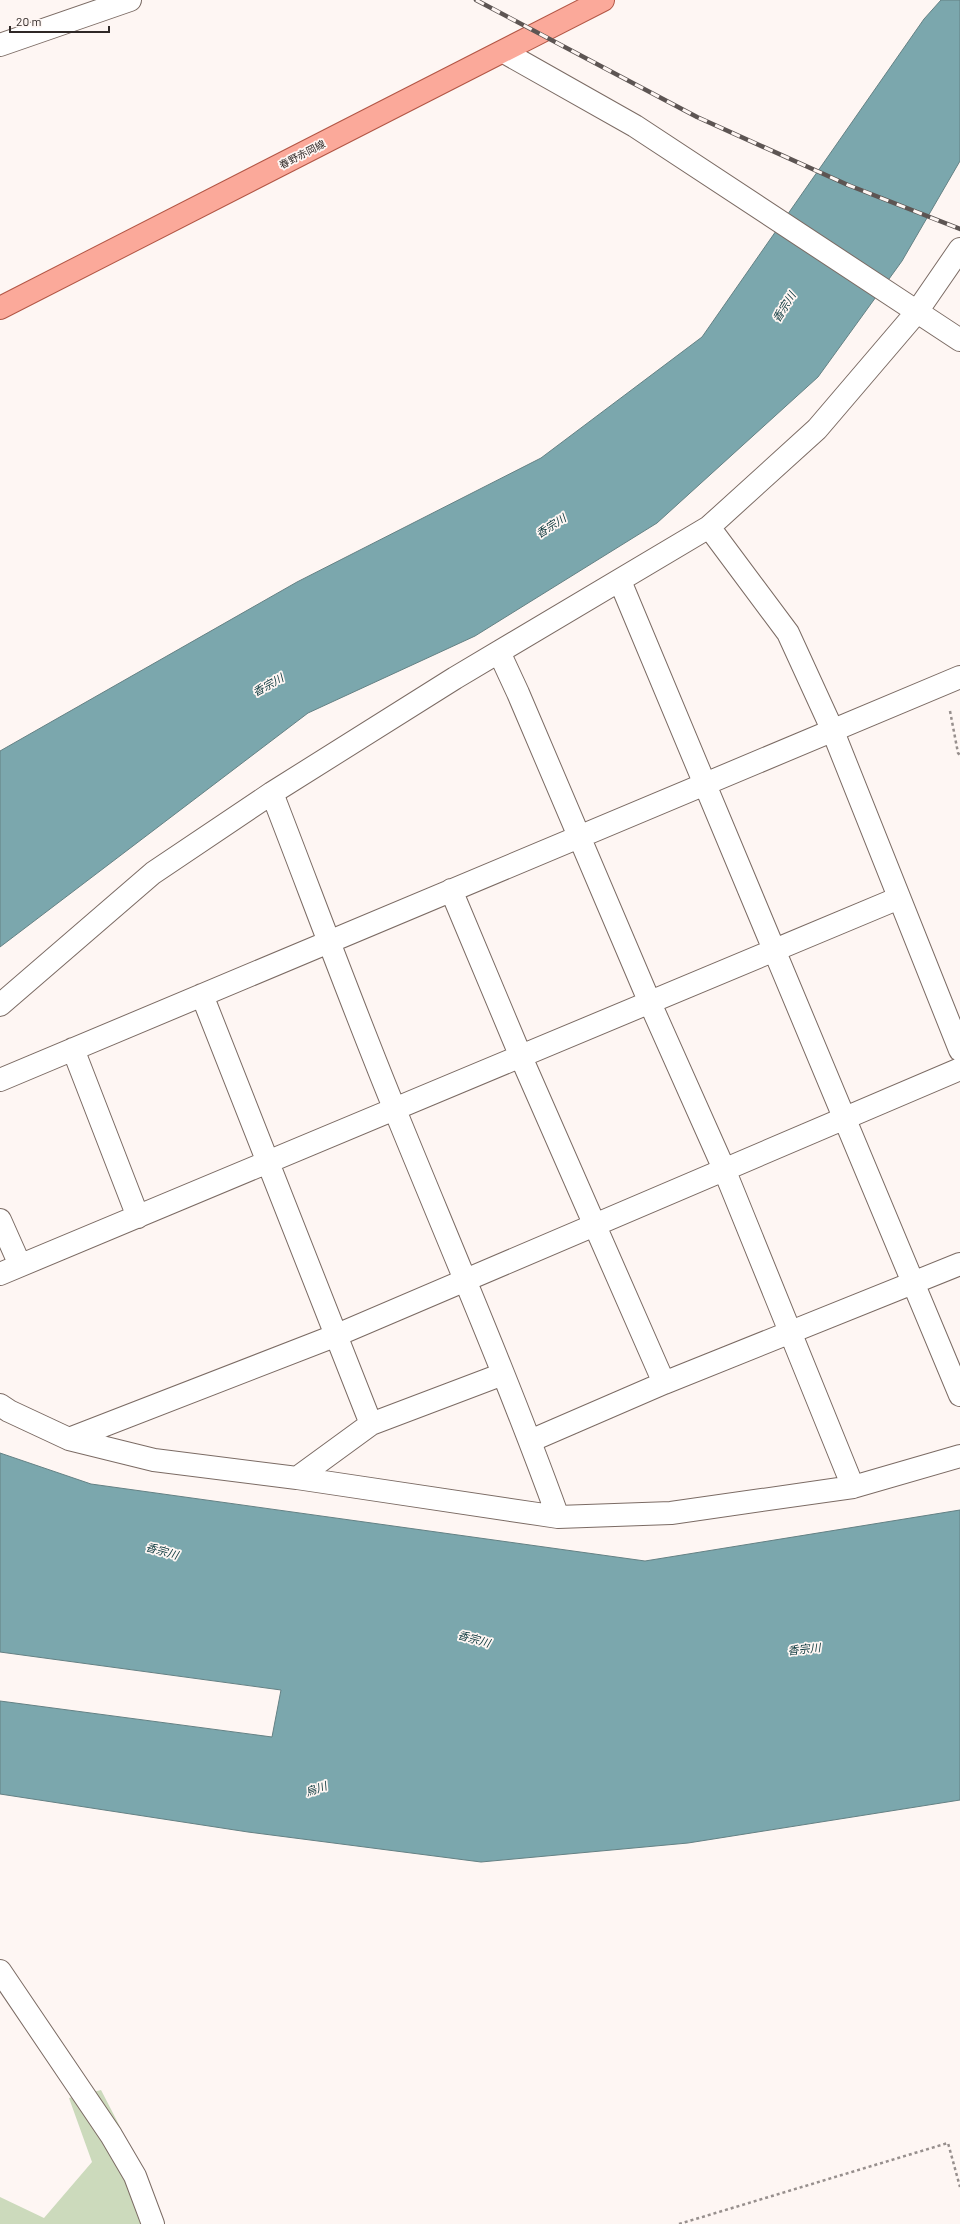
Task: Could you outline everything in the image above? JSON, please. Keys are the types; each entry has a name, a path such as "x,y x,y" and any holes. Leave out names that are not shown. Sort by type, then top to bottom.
{"main road":[{"name":"春野赤岡線","path":"0,308 504,52 602,0"}],"street":[{"path":"0,45 130,0"},
{"path":"504,52 635,126 960,340"},
{"path":"0,1005 153,873 272,793 499,652 620,581 709,526 817,429 910,308 960,249"},
{"path":"709,526 788,633 832,729 960,1050"},
{"path":"620,581 843,1119 960,1395"},
{"path":"499,652 580,836 650,1003 724,1169 853,1487"},
{"path":"0,1080 832,729 953,680"},
{"path":"272,793 395,1109 466,1279 530,1441 558,1517"},
{"path":"451,890 521,1057 664,1383"},
{"path":"0,1274 899,898"},
{"path":"202,995 371,1424"},
{"path":"73,1049 138,1217"},
{"path":"69,1440 337,1335 960,1069"},
{"path":"0,1220 20,1265"},
{"path":"530,1441 664,1383 960,1264"},
{"path":"296,1478 371,1424 503,1374"},
{"path":"0,1405 9,1411 69,1440 154,1460 296,1478 558,1517 671,1513 853,1487 960,1456"},
{"path":"0,1971 111,2135 135,2176 154,2224"}],"path":[{"path":"953,680 960,755"},
{"path":"679,2224 948,2143 960,2187"}],"green space":[{"path":"101,2090 130,2146 158,2224 0,2224 0,2197 44,2218 92,2162 69,2098"}],"water":[{"name":"香宗川","path":"941,0 960,0 960,161 902,261 818,377 657,523 475,636 308,713 0,947 0,751 297,582 541,458 702,337 924,19"},
{"path":"0,1453 91,1484 645,1561 960,1510 960,1800 688,1843 481,1862 248,1832 0,1794 0,1701 272,1737 281,1690 0,1652"}],"railway":[{"path":"476,0 697,117 848,185 960,229"}],"water label":[{"name":"烏川","path":"316,1789"}]}
